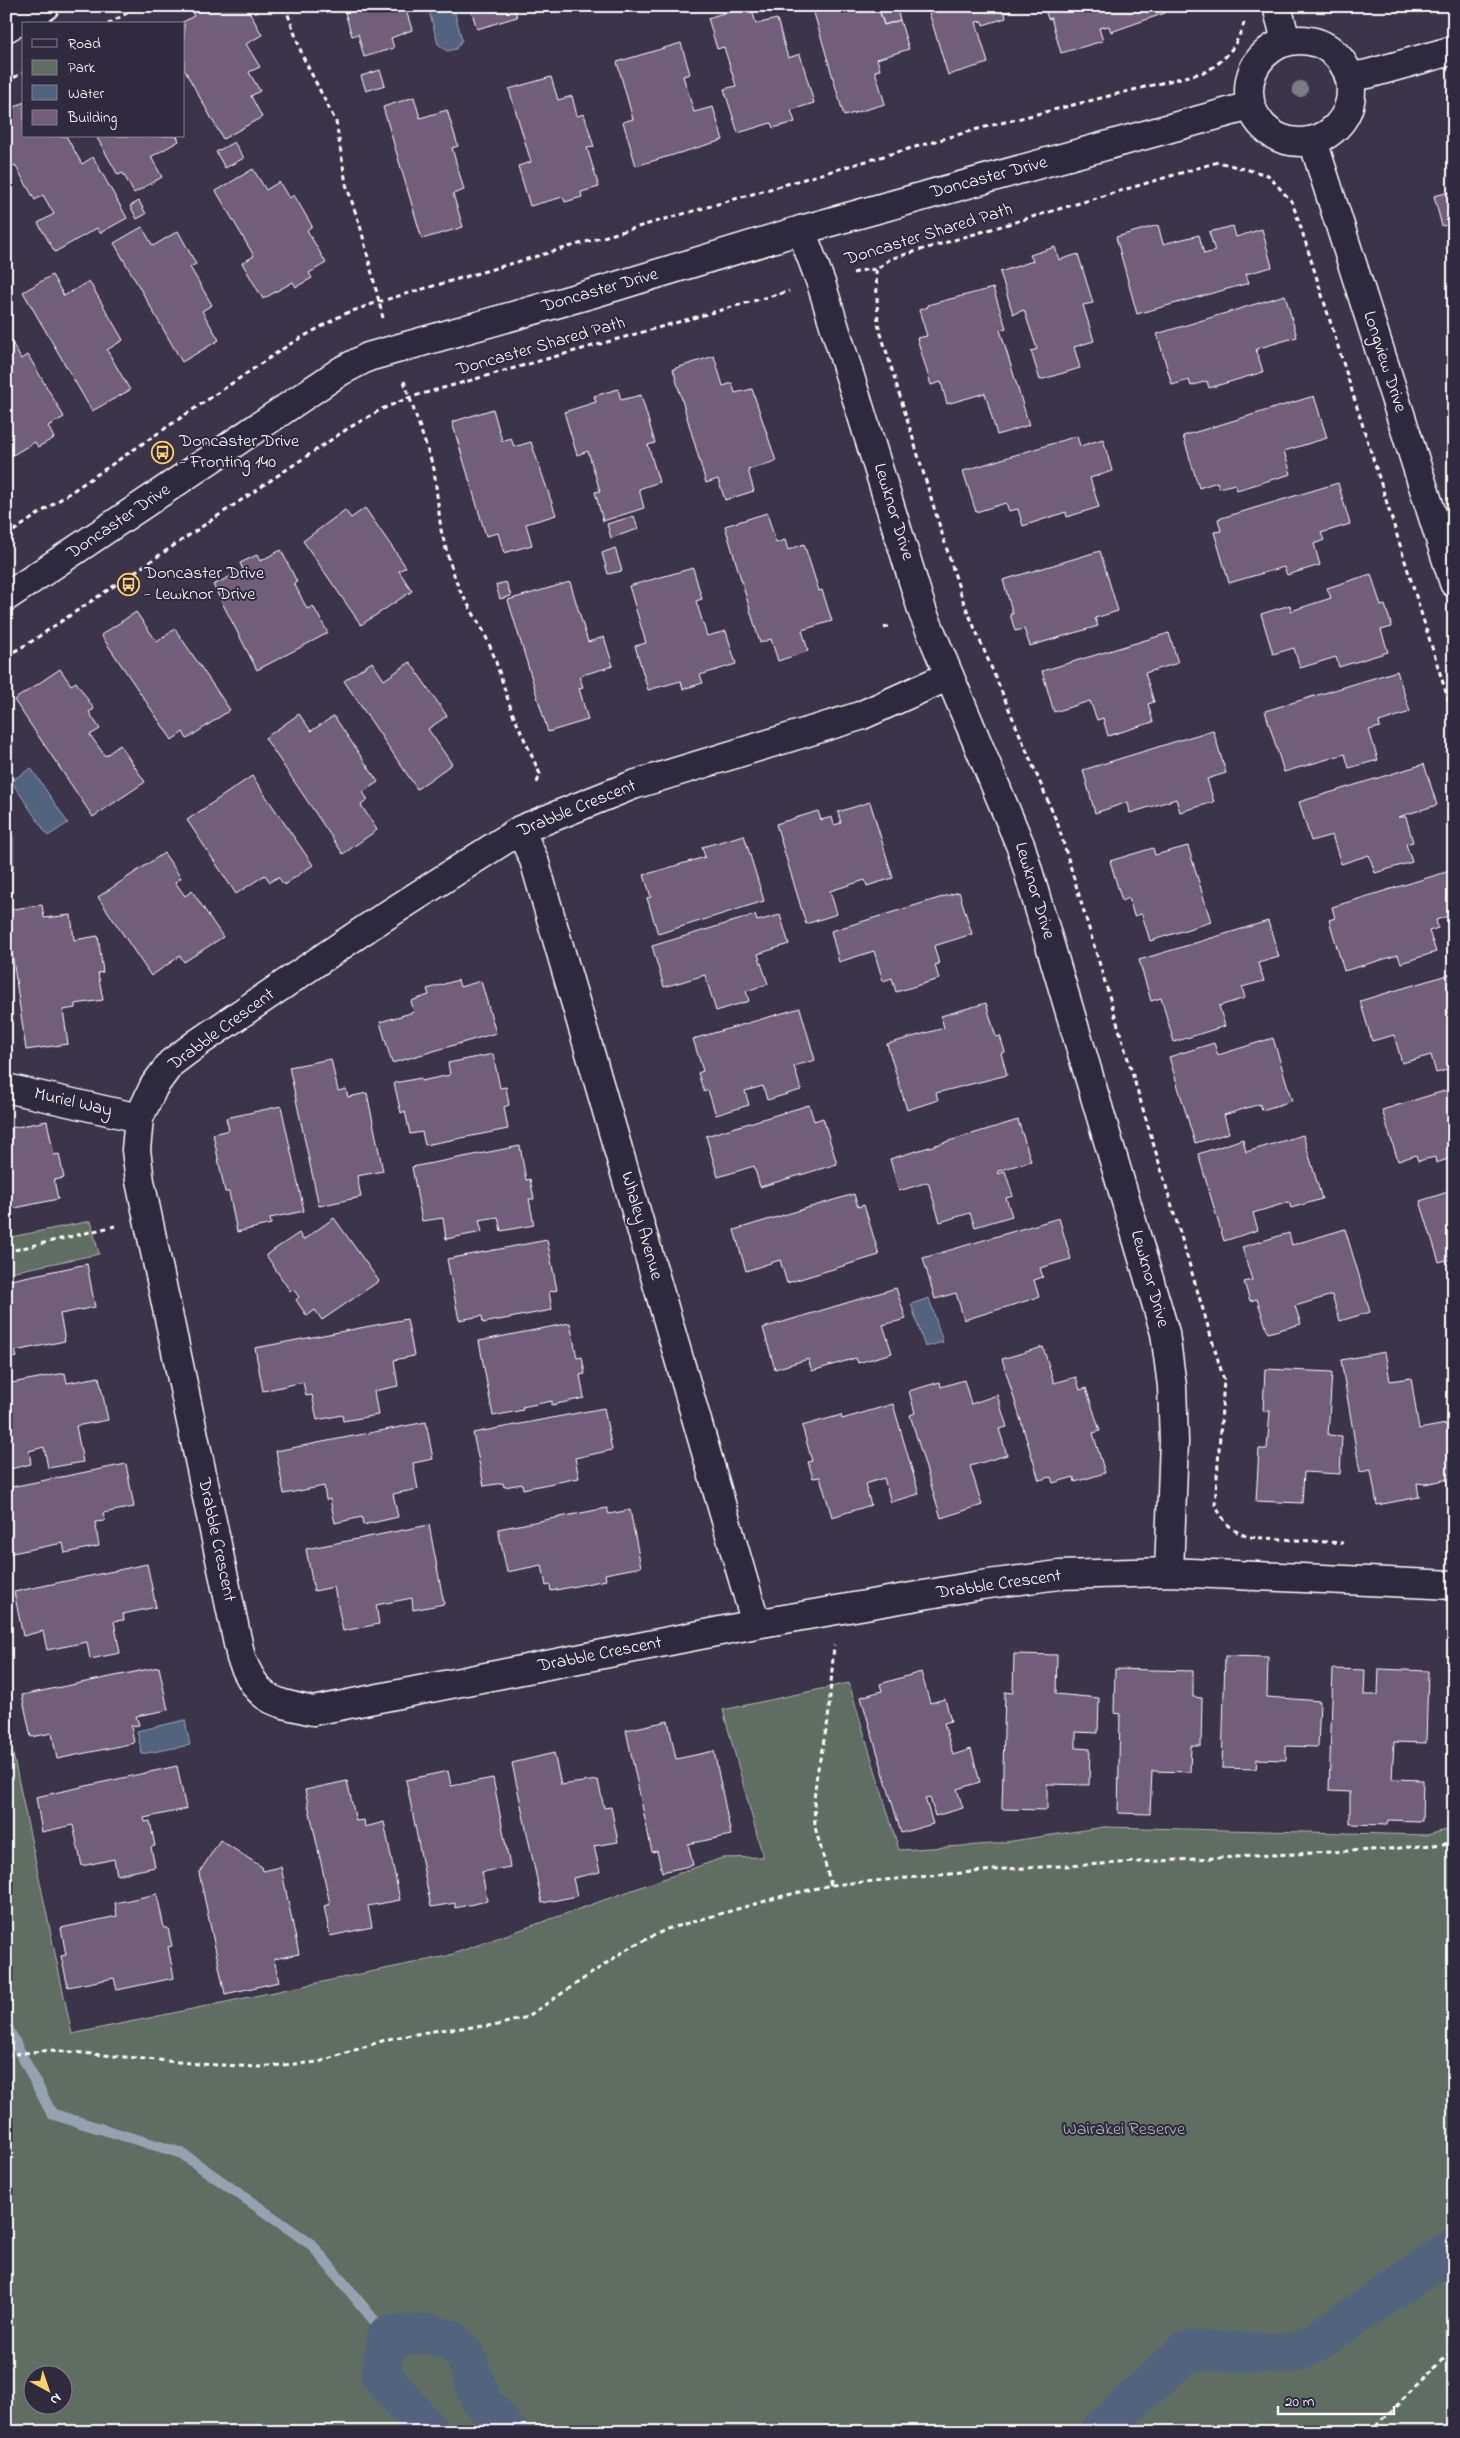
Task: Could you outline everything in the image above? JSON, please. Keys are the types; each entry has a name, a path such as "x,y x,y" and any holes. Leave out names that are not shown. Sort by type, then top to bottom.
{"street":[{"path":"6,28 45,6"},
{"path":"1277,6 1286,41"},
{"path":"1302,39 1318,42 1332,50 1343,62 1349,77 1351,93 1348,109 1340,123 1328,134 1313,141 1297,142 1282,140 1268,132 1257,121 1250,106 1248,90 1251,74 1259,59 1271,48 1286,41 1302,39"},
{"path":"1349,77 1368,74 1454,50"},
{"name":"Doncaster Drive","path":"6,598 341,371 368,356 594,293 802,230 1250,106"},
{"name":"Longview Drive","path":"1313,141 1446,527 1454,583"},
{"name":"Lewknor Drive","path":"802,230 821,283 923,613 1022,847 1165,1333 1172,1386 1174,1440 1170,1572"},
{"name":"Drabble Crescent","path":"949,676 860,716 633,785 520,830 373,924 171,1063 154,1086 140,1118 136,1150 148,1219 241,1658 252,1683 271,1702 313,1710 756,1624 981,1585 1059,1575 1170,1572 1454,1585"},
{"name":"Whaley Avenue","path":"520,830 534,860 756,1624"},
{"name":"Muriel Way","path":"6,1088 140,1118"}],"path":[{"path":"111,22 139,6"},
{"path":"284,6 303,57 336,122 346,184 361,229 393,350 434,469 438,510 449,560 459,589 484,632 494,656 512,712 540,774 520,830"},
{"path":"6,82 22,73"},
{"name":"Doncaster Shared Path","path":"6,656 30,643 347,429 382,409 411,398 869,269 876,270 890,259 1218,162 1268,175 1292,202 1440,668 1454,718"},
{"path":"876,270 878,324 962,598 1058,826 1224,1380 1215,1505 1225,1523 1235,1533 1249,1537 1345,1543"},
{"path":"6,1252 148,1219"},
{"path":"826,1613 835,1648 831,1659 832,1687 828,1721 817,1773 814,1800 815,1827 831,1886"},
{"path":"6,2055 50,2050 200,2064 258,2067 319,2062 388,2039 439,2030 498,2025 527,2017 629,1948 667,1929 783,1896 831,1886 1005,1868 1388,1849 1454,1843"},
{"path":"1370,2432 1454,2349"}],"green space":[{"path":"91,1221 99,1254 6,1273 6,1238"},
{"name":"Wairakei Reserve","path":"849,1683 899,1850 993,1844 1104,1827 1427,1835 1454,1828 1454,2432 6,2432 6,1721 72,2034 447,1956 722,1858 763,1857 723,1710"}],"water":[{"path":"431,6 453,6 462,40 456,49 447,51 438,44 429,11"},
{"path":"31,768 68,823 48,836 11,781"},
{"path":"929,1298 943,1342 925,1347 911,1304"},
{"path":"185,1720 190,1745 142,1754 137,1731"}],"building":[{"path":"200,6 246,6 262,35 246,44 260,67 249,72 260,91 251,96 262,117 223,139 185,71 185,22 183,22 194,16 191,11"},
{"path":"343,6 415,6 416,10 407,13 412,30 391,38 394,48 364,57 358,34 352,36"},
{"path":"470,6 514,6 517,17 477,29"},
{"path":"745,6 751,6 756,24 777,19 788,58 800,54 814,103 791,110 795,122 773,128 771,123 738,133 724,89 736,86 724,47 717,49 708,18"},
{"path":"812,6 878,6 884,25 900,20 909,49 877,59 880,70 875,71 885,104 844,116"},
{"path":"878,6 896,6 900,20 884,25"},
{"path":"927,6 1009,6 1011,12 1005,13 1006,18 983,25 982,21 976,22 988,63 948,75"},
{"path":"1044,6 1163,6 1165,13 1111,32 1109,26 1099,28 1103,41 1061,53 1051,18 1048,19"},
{"path":"681,43 690,74 683,76 694,112 713,107 723,140 636,166 623,122 633,119 617,62"},
{"path":"380,70 385,85 366,91 361,76"},
{"path":"551,77 558,100 572,96 577,116 584,114 594,147 587,148 599,187 581,192 582,197 565,202 563,197 530,206 518,166 531,162 509,89"},
{"path":"414,97 420,118 447,110 458,146 452,148 464,190 453,194 463,227 422,239 383,107"},
{"path":"22,103 22,138 67,138 82,164 93,157 127,218 100,233 97,228 55,252 38,223 54,214 43,195 35,200 15,165 6,169 6,121 10,119 6,112"},
{"path":"97,138 178,138 179,141 151,157 162,177 134,193 123,173 118,175"},
{"path":"234,142 244,158 225,168 216,152"},
{"path":"253,169 266,190 279,182 289,198 294,195 312,226 307,230 326,263 309,273 312,278 296,287 293,282 263,299 242,263 254,256 216,191"},
{"path":"1454,191 1454,223 1442,226 1434,196"},
{"path":"139,201 146,214 137,219 130,206"},
{"path":"1158,225 1163,244 1199,235 1204,254 1215,251 1209,232 1233,226 1236,237 1262,229 1272,267 1246,274 1249,283 1137,314 1116,237"},
{"path":"142,227 153,246 178,231 196,264 190,267 212,305 202,311 219,340 182,362 114,243"},
{"path":"1055,247 1059,260 1078,254 1093,303 1083,305 1094,341 1074,347 1080,368 1040,380 1031,351 1037,349 1024,310 1013,314 1000,272 1033,261 1030,255"},
{"path":"52,275 64,296 89,281 123,340 107,350 130,390 92,411 23,292"},
{"path":"993,288 1006,328 1000,330 1029,425 997,435 985,393 947,404 941,382 931,385 917,338 927,336 919,310 928,307 927,305"},
{"path":"1285,295 1297,337 1256,349 1263,372 1209,388 1207,381 1191,386 1189,380 1172,385 1157,334"},
{"path":"10,339 21,359 28,355 64,417 48,426 54,438 38,447 35,442 6,459 6,342"},
{"path":"714,356 723,386 732,383 735,393 752,389 776,461 748,470 754,491 725,500 718,479 706,483 673,369"},
{"path":"618,389 621,400 641,395 655,443 648,445 659,482 639,489 644,508 603,521 595,492 600,491 588,451 577,455 564,412 596,402 594,396"},
{"path":"1314,396 1327,438 1284,451 1291,474 1237,490 1235,484 1219,488 1217,482 1199,488 1183,436"},
{"path":"493,409 502,441 511,438 514,447 531,442 556,515 526,524 532,545 504,553 498,533 486,536 452,422"},
{"path":"1077,436 1080,446 1103,439 1112,471 1090,478 1099,507 1067,517 1066,512 1023,526 1018,509 1009,511 1006,503 976,512 963,471"},
{"path":"1338,483 1350,524 1321,533 1324,540 1314,544 1320,565 1287,575 1284,567 1229,583 1214,532 1221,531 1218,519"},
{"path":"365,508 406,567 399,571 412,591 361,625 303,541 345,510 351,518"},
{"path":"767,513 776,543 785,540 788,550 804,544 819,591 822,590 832,621 802,630 808,651 778,661 771,639 760,643 725,526"},
{"path":"634,516 638,529 611,538 607,524"},
{"path":"615,548 622,571 608,574 602,553"},
{"path":"281,550 297,582 294,583 307,609 313,606 328,633 257,670 213,585 243,570 240,563 257,555 260,561"},
{"path":"1100,551 1118,611 1095,618 1098,626 1030,646 1024,629 1015,631 1010,614 1013,614 1003,580"},
{"path":"693,568 702,599 696,601 707,636 726,631 736,664 700,675 703,683 683,689 681,681 648,690 635,646 646,643 629,586"},
{"path":"1371,574 1381,606 1385,605 1392,627 1381,630 1388,652 1339,667 1336,657 1300,668 1294,648 1273,654 1261,614 1290,605 1291,611 1331,598 1327,588"},
{"path":"506,582 511,596 500,599 496,585"},
{"path":"570,582 588,642 604,637 613,666 579,676 583,687 579,688 588,720 548,732 508,600"},
{"path":"136,612 157,642 175,629 230,710 187,739 183,732 172,740 101,635"},
{"path":"1169,633 1178,663 1145,673 1154,702 1148,704 1153,722 1108,736 1103,718 1097,720 1090,701 1054,712 1042,671"},
{"path":"372,662 384,680 410,662 447,716 428,729 452,764 417,789 344,681"},
{"path":"60,669 71,685 76,682 94,709 89,712 100,729 90,735 105,756 120,745 145,782 93,817 14,700"},
{"path":"1397,671 1410,712 1379,722 1380,727 1369,730 1378,760 1349,768 1345,754 1284,772 1265,711"},
{"path":"299,714 311,731 334,716 378,782 363,792 368,800 361,805 377,830 343,854 265,738"},
{"path":"1213,730 1226,773 1207,779 1214,802 1180,812 1176,799 1130,813 1128,802 1095,813 1083,770"},
{"path":"1424,764 1437,805 1398,817 1406,817 1413,842 1406,844 1412,862 1375,873 1369,855 1341,864 1332,835 1311,841 1299,802"},
{"path":"252,776 313,865 284,885 278,877 270,882 265,875 236,894 187,820"},
{"path":"6,792 11,792 10,837 13,837 13,870 6,870"},
{"path":"870,802 893,878 867,886 865,880 830,891 837,914 806,924 776,824 818,811 821,820 832,817 834,825 841,823 838,812"},
{"path":"744,835 764,901 658,934 647,898 651,897 644,875 705,857 702,847"},
{"path":"1188,846 1211,922 1150,941 1142,914 1134,916 1129,898 1122,901 1110,861 1153,848 1155,855"},
{"path":"164,853 181,878 175,882 185,896 192,891 223,937 184,962 180,956 151,976 98,897"},
{"path":"1453,870 1454,914 1436,920 1438,928 1429,931 1436,952 1401,963 1398,955 1344,971 1329,920 1335,918 1332,907"},
{"path":"959,892 972,934 934,946 939,964 935,965 939,979 896,992 892,978 883,981 874,951 839,962 831,931"},
{"path":"42,905 44,918 71,915 74,940 98,936 103,972 98,973 103,1000 75,1004 75,1008 63,1010 68,1044 26,1050 6,910"},
{"path":"755,915 757,921 780,915 789,944 758,954 768,984 746,991 749,1001 716,1011 705,975 664,987 652,946"},
{"path":"1268,921 1279,957 1258,963 1264,981 1242,987 1245,998 1219,1006 1225,1026 1174,1042 1161,998 1151,1001 1139,960"},
{"path":"1454,973 1454,1068 1436,1073 1431,1055 1402,1063 1394,1035 1372,1041 1360,1001"},
{"path":"458,980 460,987 481,981 496,1033 392,1063 380,1022 414,1012 411,1001 429,995 427,989"},
{"path":"986,1003 996,1037 1000,1036 1005,1052 1001,1053 1007,1075 936,1093 938,1100 907,1110 887,1044 944,1028 941,1016"},
{"path":"800,1008 815,1060 794,1066 801,1090 767,1100 763,1086 745,1091 749,1105 716,1115 708,1090 704,1092 698,1073 703,1071 693,1039"},
{"path":"1273,1038 1292,1101 1262,1110 1260,1104 1224,1115 1229,1133 1195,1143 1169,1057 1214,1043 1218,1055"},
{"path":"493,1054 500,1088 506,1087 509,1105 504,1107 508,1129 425,1145 422,1132 410,1134 405,1111 401,1113 394,1083 421,1078 421,1081 450,1075 448,1063"},
{"path":"331,1059 338,1091 346,1089 348,1097 367,1093 383,1171 357,1176 361,1197 319,1206 289,1067"},
{"path":"1454,1088 1454,1157 1436,1163 1435,1157 1418,1161 1416,1155 1398,1161 1382,1110"},
{"path":"809,1105 814,1121 823,1118 837,1164 760,1187 754,1166 718,1177 706,1136"},
{"path":"281,1106 304,1211 270,1218 271,1224 237,1232 229,1192 225,1192 213,1134 229,1130 226,1118"},
{"path":"1018,1120 1031,1161 998,1171 999,1174 1005,1171 1013,1196 1006,1198 1012,1216 975,1227 970,1213 940,1222 928,1182 899,1191 890,1159"},
{"path":"47,1121 54,1155 59,1154 64,1178 54,1180 58,1199 6,1210 6,1129"},
{"path":"1303,1135 1322,1199 1291,1208 1289,1202 1253,1213 1258,1230 1224,1241 1198,1154 1243,1139 1246,1152"},
{"path":"520,1146 526,1180 530,1179 534,1199 529,1199 534,1225 501,1231 498,1217 479,1220 482,1232 446,1239 443,1218 422,1221 412,1167"},
{"path":"1454,1190 1454,1258 1439,1262 1420,1201"},
{"path":"854,1194 858,1207 864,1205 879,1255 787,1283 780,1260 746,1271 734,1230"},
{"path":"334,1218 379,1281 322,1320 315,1310 307,1316 296,1300 299,1297 293,1289 290,1291 266,1255 299,1233 303,1240"},
{"path":"1059,1218 1071,1259 1040,1268 1043,1277 1034,1280 1039,1297 964,1320 956,1293 935,1299 923,1258"},
{"path":"1345,1229 1370,1312 1340,1321 1332,1295 1295,1306 1301,1324 1268,1333 1257,1299 1250,1301 1244,1282 1252,1280 1242,1247 1289,1233 1292,1245"},
{"path":"547,1240 557,1290 549,1292 552,1310 483,1323 482,1316 459,1320 447,1259"},
{"path":"87,1264 95,1307 60,1314 65,1341 15,1351 17,1357 6,1359 6,1281"},
{"path":"896,1288 906,1319 883,1325 892,1353 858,1363 856,1358 812,1371 808,1359 775,1369 763,1328"},
{"path":"407,1319 414,1356 394,1360 398,1386 374,1391 378,1415 343,1421 342,1415 317,1420 312,1395 306,1396 303,1382 263,1391 255,1348"},
{"path":"570,1323 577,1358 582,1357 585,1374 580,1375 584,1398 552,1405 552,1401 522,1407 523,1410 493,1416 479,1341"},
{"path":"1043,1347 1054,1383 1076,1377 1080,1390 1086,1388 1100,1431 1093,1433 1105,1473 1075,1482 1074,1477 1053,1483 1051,1477 1039,1480 1002,1359"},
{"path":"1385,1352 1390,1381 1411,1378 1419,1429 1446,1424 1454,1478 1425,1484 1417,1483 1419,1497 1377,1505 1371,1470 1360,1472 1341,1360"},
{"path":"1265,1369 1332,1372 1328,1435 1342,1436 1340,1474 1304,1472 1302,1503 1256,1501 1259,1449 1267,1449 1270,1411 1263,1411"},
{"path":"65,1373 67,1383 99,1377 108,1420 76,1426 83,1462 48,1468 44,1447 29,1451 31,1464 6,1470 6,1384"},
{"path":"964,1380 971,1404 997,1395 1007,1427 999,1429 1007,1455 970,1466 982,1505 941,1518 910,1415 915,1413 909,1391 940,1382 941,1387"},
{"path":"893,1404 919,1494 891,1502 884,1478 865,1484 871,1505 832,1517 820,1477 813,1478 808,1462 812,1461 802,1426 841,1415 842,1419"},
{"path":"604,1408 612,1450 575,1458 579,1478 523,1489 522,1484 504,1487 503,1483 484,1486 473,1433"},
{"path":"426,1422 433,1459 413,1463 418,1489 393,1494 398,1517 363,1525 362,1517 335,1523 330,1499 326,1500 324,1486 284,1494 276,1451"},
{"path":"126,1464 134,1507 103,1513 105,1521 95,1522 99,1546 65,1553 63,1543 7,1554 6,1488"},
{"path":"607,1508 609,1514 630,1510 641,1567 605,1574 606,1580 551,1591 550,1585 546,1586 542,1565 507,1572 498,1529"},
{"path":"429,1525 444,1604 413,1610 412,1598 376,1605 379,1624 343,1631 334,1587 314,1591 306,1549"},
{"path":"147,1564 156,1607 123,1614 124,1620 114,1621 120,1653 90,1659 87,1642 47,1650 43,1631 23,1636 14,1592"},
{"path":"1014,1654 1057,1655 1056,1694 1099,1698 1098,1733 1076,1732 1076,1748 1090,1749 1089,1785 1047,1784 1047,1810 1002,1809 1005,1692 1013,1693"},
{"path":"1225,1656 1268,1657 1267,1697 1320,1701 1318,1747 1286,1746 1286,1760 1257,1759 1256,1769 1222,1768"},
{"path":"159,1667 168,1710 136,1716 139,1725 131,1726 134,1743 57,1759 52,1733 31,1737 22,1695"},
{"path":"1115,1669 1193,1671 1193,1697 1202,1698 1201,1746 1191,1746 1190,1772 1152,1771 1150,1814 1118,1813 1120,1714 1114,1713"},
{"path":"1333,1669 1365,1670 1364,1695 1378,1695 1379,1669 1428,1671 1426,1743 1394,1742 1392,1779 1423,1780 1422,1821 1388,1820 1387,1825 1350,1824 1350,1792 1329,1791"},
{"path":"921,1672 930,1703 945,1699 951,1721 944,1723 953,1755 971,1749 980,1782 957,1789 963,1808 935,1816 930,1797 925,1798 933,1824 901,1833 861,1697 882,1691 880,1684"},
{"path":"668,1721 676,1759 714,1751 731,1835 688,1844 693,1865 662,1872 657,1851 652,1852 626,1730"},
{"path":"554,1753 561,1785 598,1780 604,1808 611,1807 618,1842 594,1846 600,1872 573,1878 577,1896 542,1903 512,1763"},
{"path":"177,1766 186,1809 144,1818 145,1822 150,1821 155,1846 151,1847 155,1867 117,1875 114,1859 82,1866 73,1825 42,1832 36,1797"},
{"path":"448,1771 451,1786 493,1778 510,1867 482,1872 487,1901 455,1908 455,1903 431,1907 406,1780"},
{"path":"347,1781 356,1821 364,1820 365,1827 384,1822 400,1900 368,1906 372,1927 330,1936 324,1906 330,1904 305,1790"},
{"path":"220,1840 262,1867 263,1871 281,1867 299,1954 274,1959 279,1982 225,1994 199,1873"},
{"path":"157,1894 164,1928 168,1928 172,1946 168,1947 174,1978 117,1990 114,1978 68,1987 61,1956 66,1955 61,1928 117,1916 115,1903"}],"waterway":[{"path":"6,2025 52,2114 181,2153 312,2245 387,2336"},
{"path":"1099,2432 1186,2351 1292,2353 1312,2345 1454,2248"},
{"path":"429,2432 381,2375 387,2336 430,2334 451,2340 465,2355 481,2400 507,2432"}],"place":[{"name":"Doncaster Drive - Fronting 140","path":"163,452"},
{"name":"Doncaster Drive - Lewknor Drive","path":"128,584"}]}
